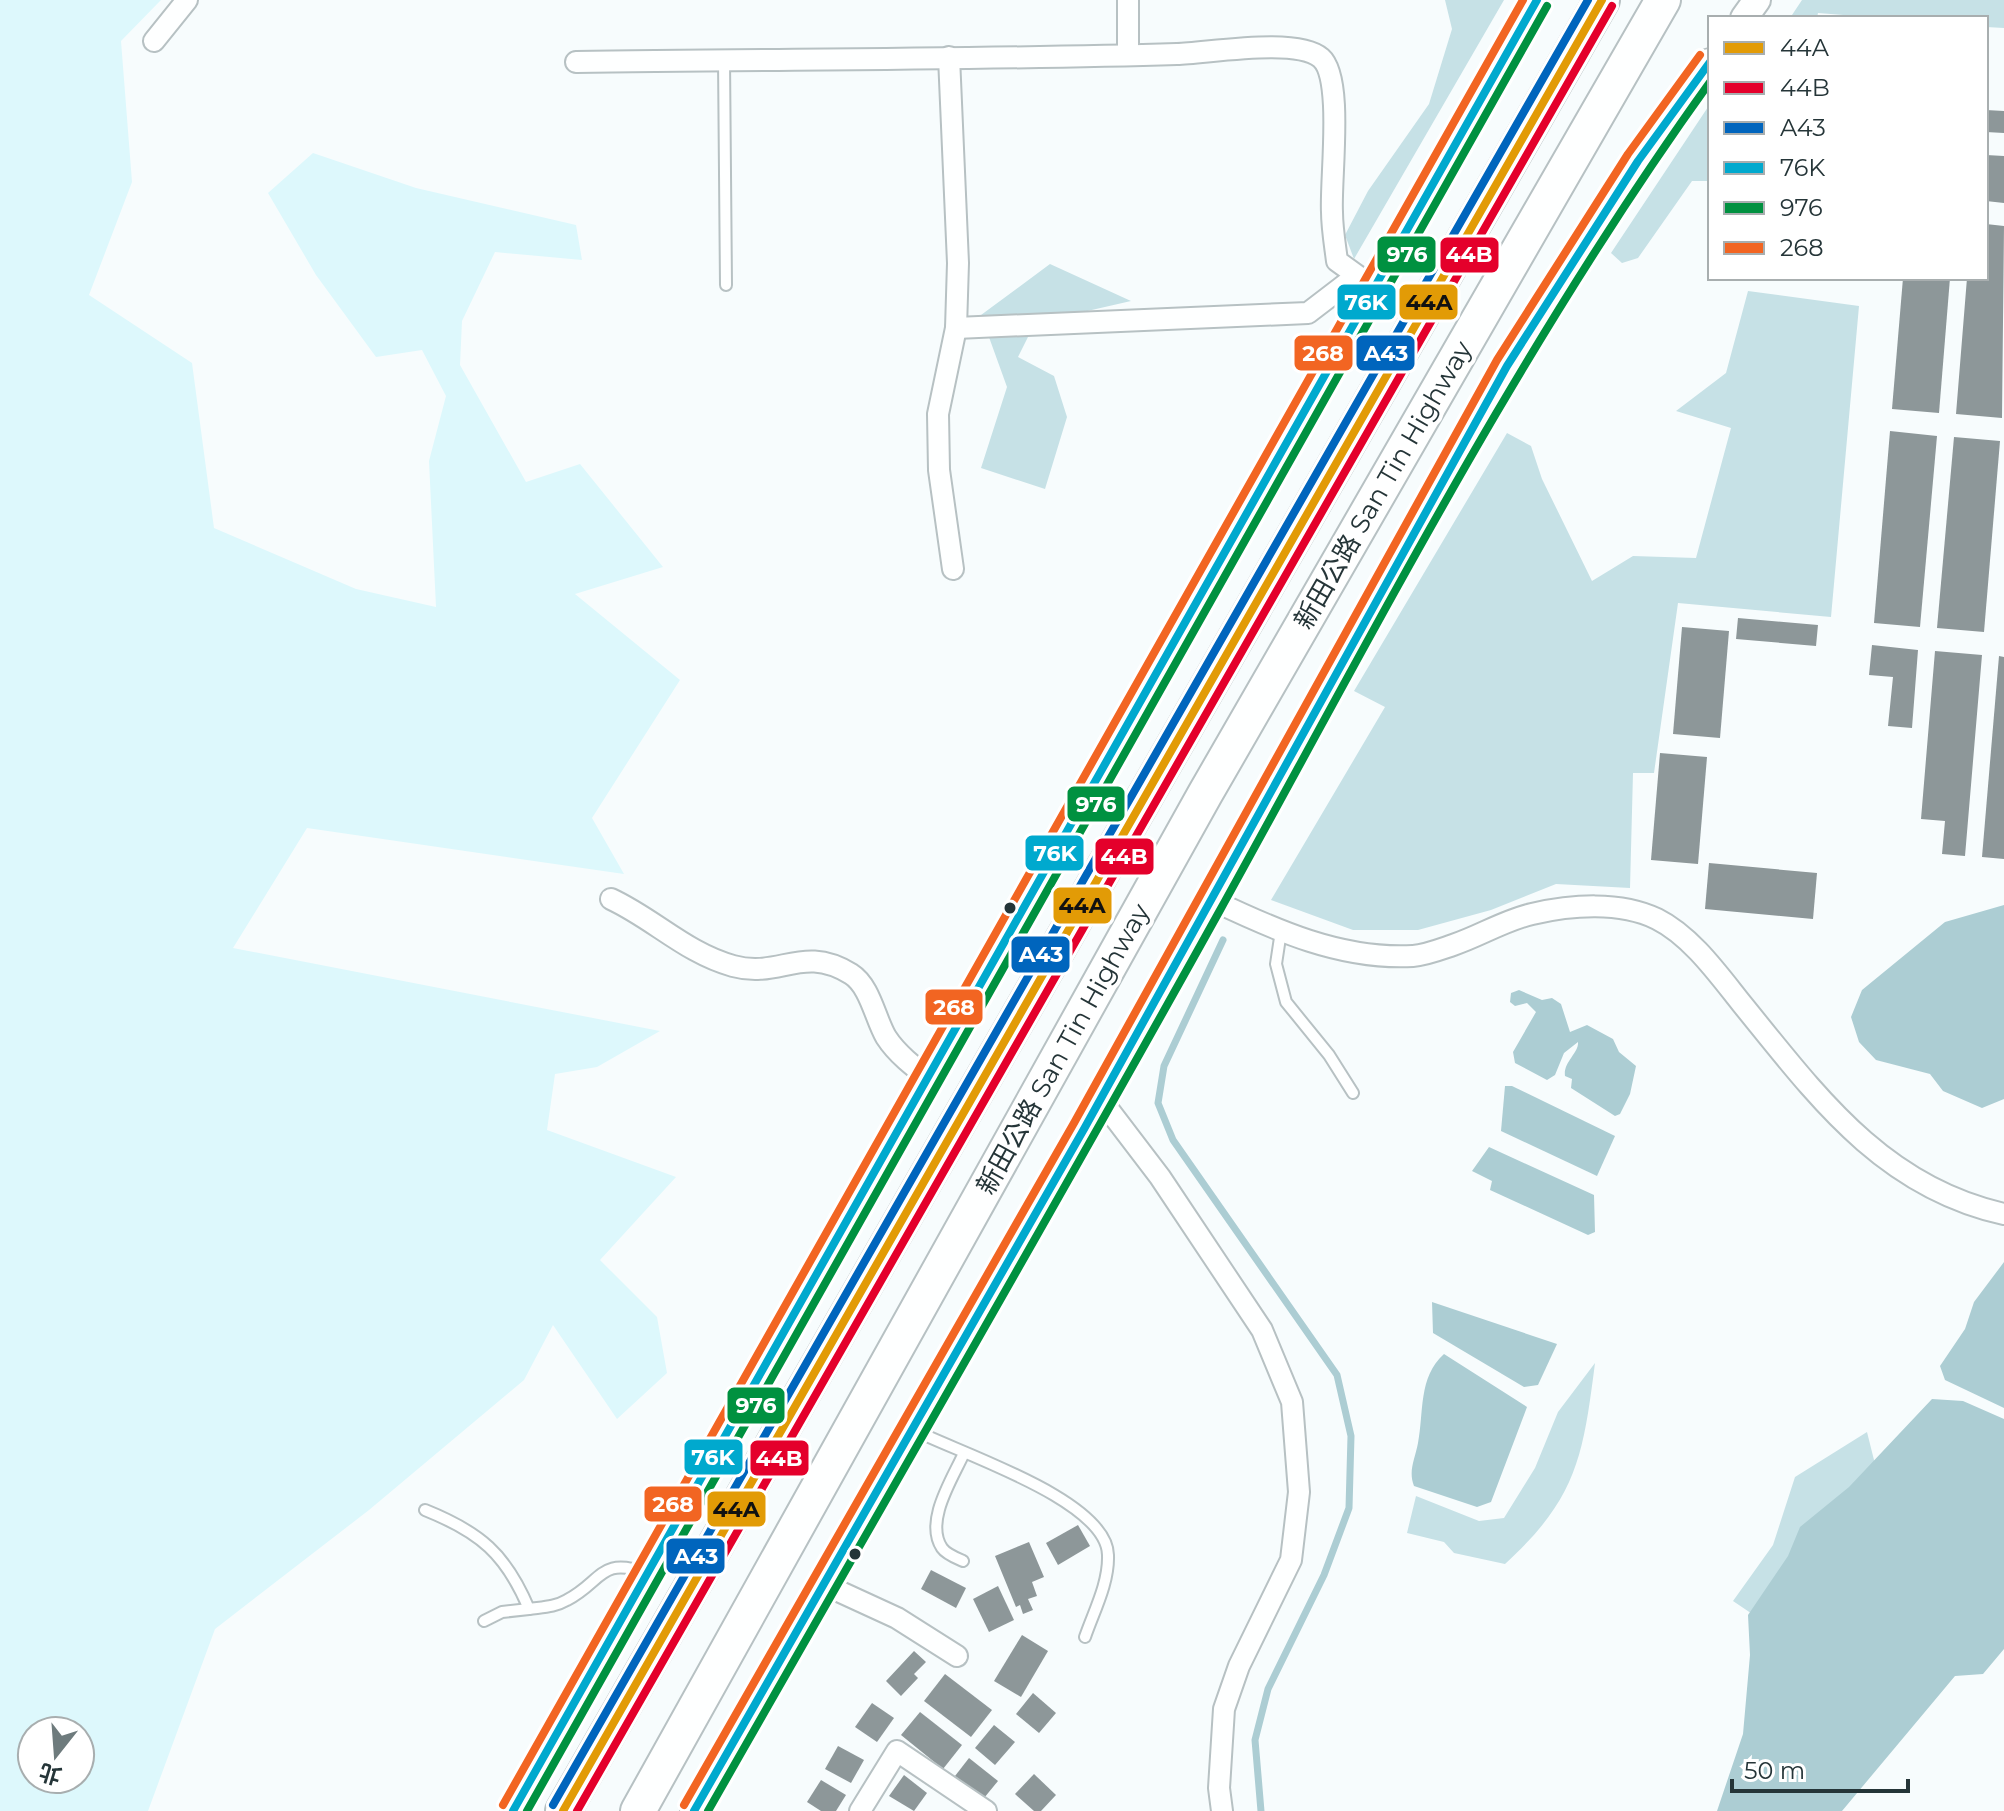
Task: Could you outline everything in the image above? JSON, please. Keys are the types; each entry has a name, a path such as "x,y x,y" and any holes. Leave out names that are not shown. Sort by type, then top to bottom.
{"highway":[{"name":"新田公路 San Tin Highway","path":"563,1811 1602,0"},
{"name":"新田公路 San Tin Highway","path":"638,1811 1213,780 1663,0"}],"main road":[{"path":"694,1811 1212,900 1418,518 1608,207 1708,65"}],"street":[{"path":"154,41 187,0"},
{"path":"1128,0 1128,54"},
{"path":"513,1811 930,1079 1364,282 1537,0"},
{"path":"576,62 1128,54 1284,47 1320,56 1330,68 1333,91 1332,213 1337,261 1364,282"},
{"path":"949,57 958,263 956,328 938,414 939,470 953,569"},
{"path":"956,328 1308,313 1364,282"},
{"path":"611,899 643,914 688,950 732,965 757,970 812,958 848,972 860,980 887,1038 911,1066 930,1079"},
{"path":"1212,900 1281,931 1368,955 1416,956 1481,936 1529,914 1574,907 1617,908 1657,919 1712,966 1841,1122 1874,1153 1936,1190 1979,1208 2004,1214"},
{"path":"1099,1097 1160,1177 1262,1330 1292,1402 1299,1492 1291,1560 1239,1666 1224,1709 1219,1788 1222,1811"},
{"path":"823,1584 897,1618 957,1656"},
{"path":"860,1811 897,1751 981,1810"}],"lane":[{"path":"724,60 726,285"},
{"path":"1281,931 1276,964 1286,1002 1329,1055 1353,1093"},
{"path":"912,1428 1073,1503 1098,1525 1109,1551 1107,1576 1085,1637"},
{"path":"963,1561 943,1551 937,1538 936,1519 964,1453"},
{"path":"425,1510 456,1523 491,1546 517,1578 529,1609"},
{"path":"484,1621 502,1612 551,1607 570,1599 596,1576 615,1566 648,1573"}],"shaded area":[{"path":"0,0 161,0 121,41 132,182 89,295 192,363 214,528 356,589 436,607 429,461 446,396 422,350 376,357 316,275 268,193 313,153 416,188 576,225 582,260 495,252 462,321 460,365 526,482 580,464 663,567 575,594 680,680 592,818 624,874 307,828 233,948 660,1031 597,1067 555,1074 547,1130 676,1177 600,1260 657,1317 667,1373 617,1419 553,1325 524,1380 369,1510 215,1629 148,1811 0,1811"},
{"path":"1445,0 1504,0 1354,259 1345,235 1368,191 1429,104 1452,29"},
{"path":"1802,0 2004,0 2004,28 1988,27 1988,16 1818,13 1817,16 1791,16"},
{"path":"1708,107 1708,181 1692,181 1638,258 1622,263 1611,253"},
{"path":"1050,264 1131,301 1035,323 1018,357 1054,376 1067,417 1045,489 981,468 1007,387 981,315"},
{"path":"1748,291 1859,306 1831,617 1678,603 1654,773 1633,773 1630,888 1556,884 1491,910 1418,930 1353,930 1271,900 1385,707 1354,691 1507,433 1531,446 1542,479 1592,581 1633,556 1696,558 1731,428 1676,411 1726,373"},
{"path":"2004,905 2004,1099 1982,1108 1943,1091 1930,1074 1876,1060 1859,1042 1851,1017 1862,990 1945,922"},
{"path":"1519,990 1542,1000 1552,998 1561,1004 1570,1032 1587,1025 1613,1039 1619,1052 1636,1066 1630,1094 1620,1114 1615,1116 1571,1088 1572,1079 1565,1076 1565,1071 1578,1042 1564,1053 1555,1075 1547,1080 1515,1063 1513,1052 1536,1012 1527,1003 1515,1006 1510,1002 1511,993"},
{"path":"1505,1086 1512,1086 1615,1136 1597,1176 1501,1131"},
{"path":"1489,1147 1594,1195 1595,1232 1588,1235 1490,1190 1492,1181 1472,1171"},
{"path":"2004,1262 2004,1408 1945,1380 1940,1366 1965,1329 1974,1302"},
{"path":"1432,1302 1557,1344 1538,1385 1524,1387 1433,1333"},
{"path":"1444,1354 1527,1407 1491,1502 1477,1507 1414,1486 1412,1481 1426,1384"},
{"path":"1595,1363 1586,1425 1572,1474 1548,1518 1505,1564 1454,1553 1444,1542 1407,1533 1416,1496 1479,1521 1504,1518 1535,1468 1558,1412"},
{"path":"1932,1399 1963,1401 2004,1419 2004,1649 1983,1674 1955,1676 1842,1811 1717,1811 1743,1734 1750,1655 1748,1615 1788,1556 1800,1527 1849,1487"},
{"path":"1867,1432 1880,1484 1770,1626 1733,1601 1773,1545 1795,1477"}],"building":[{"path":"1988,110 2004,111 2004,133 1988,132"},
{"path":"1988,155 2004,156 2004,203 1988,201"},
{"path":"1988,224 2004,226 2002,418 1956,414 1967,280 1988,280"},
{"path":"1903,280 1950,280 1939,413 1892,409"},
{"path":"1890,431 1937,436 1920,627 1874,623"},
{"path":"1954,437 2000,441 1984,632 1937,628"},
{"path":"1738,618 1818,625 1816,646 1736,639"},
{"path":"1682,627 1729,631 1720,738 1673,734"},
{"path":"1872,645 1918,650 1912,728 1888,726 1893,677 1869,675"},
{"path":"1935,651 1982,655 1965,856 1942,854 1945,821 1921,819"},
{"path":"1999,656 2004,657 2004,859 1982,857"},
{"path":"1660,753 1707,757 1698,864 1651,860"},
{"path":"1709,863 1817,873 1813,919 1705,909"},
{"path":"1078,1525 1090,1546 1058,1565 1046,1543"},
{"path":"1029,1542 1044,1577 1032,1582 1037,1596 1028,1599 1033,1610 1023,1614 1020,1605 1016,1607 995,1556"},
{"path":"931,1570 966,1588 956,1608 921,1589"},
{"path":"998,1586 1014,1620 989,1632 973,1599"},
{"path":"1022,1635 1048,1651 1021,1697 994,1681"},
{"path":"914,1651 926,1662 914,1674 918,1678 901,1696 886,1681"},
{"path":"945,1674 992,1710 971,1737 924,1701"},
{"path":"1033,1693 1056,1713 1039,1733 1016,1714"},
{"path":"872,1703 894,1718 877,1742 855,1727"},
{"path":"920,1712 962,1745 943,1769 901,1735"},
{"path":"994,1725 1015,1742 995,1765 975,1748"},
{"path":"838,1746 864,1760 851,1783 825,1769"},
{"path":"969,1758 998,1781 984,1798 955,1776"},
{"path":"1034,1774 1056,1795 1041,1811 1034,1811 1015,1794"},
{"path":"904,1775 927,1793 914,1811 889,1796"},
{"path":"821,1780 846,1795 836,1811 821,1811 807,1802"}],"waterway":[{"path":"1223,940 1164,1066 1158,1103 1173,1140 1337,1375 1351,1436 1349,1508 1324,1575 1268,1689 1255,1740 1261,1811"}],"transit line":[{"name":"268","path":"503,1805 1523,0"},
{"name":"76K","path":"513,1811 1537,0"},
{"name":"A43","path":"553,1805 1588,0"},
{"name":"44A","path":"563,1811 1602,0"},
{"name":"976","path":"527,1811 1547,6"},
{"name":"44B","path":"577,1811 1612,6"},
{"name":"268","path":"684,1805 1074,1123 1497,360 1628,154 1700,55"},
{"name":"76K","path":"694,1811 1084,1129 1507,366 1638,161 1708,65"},
{"name":"976","path":"708,1811 1093,1137 1452,490 1575,283 1708,85"}]}
